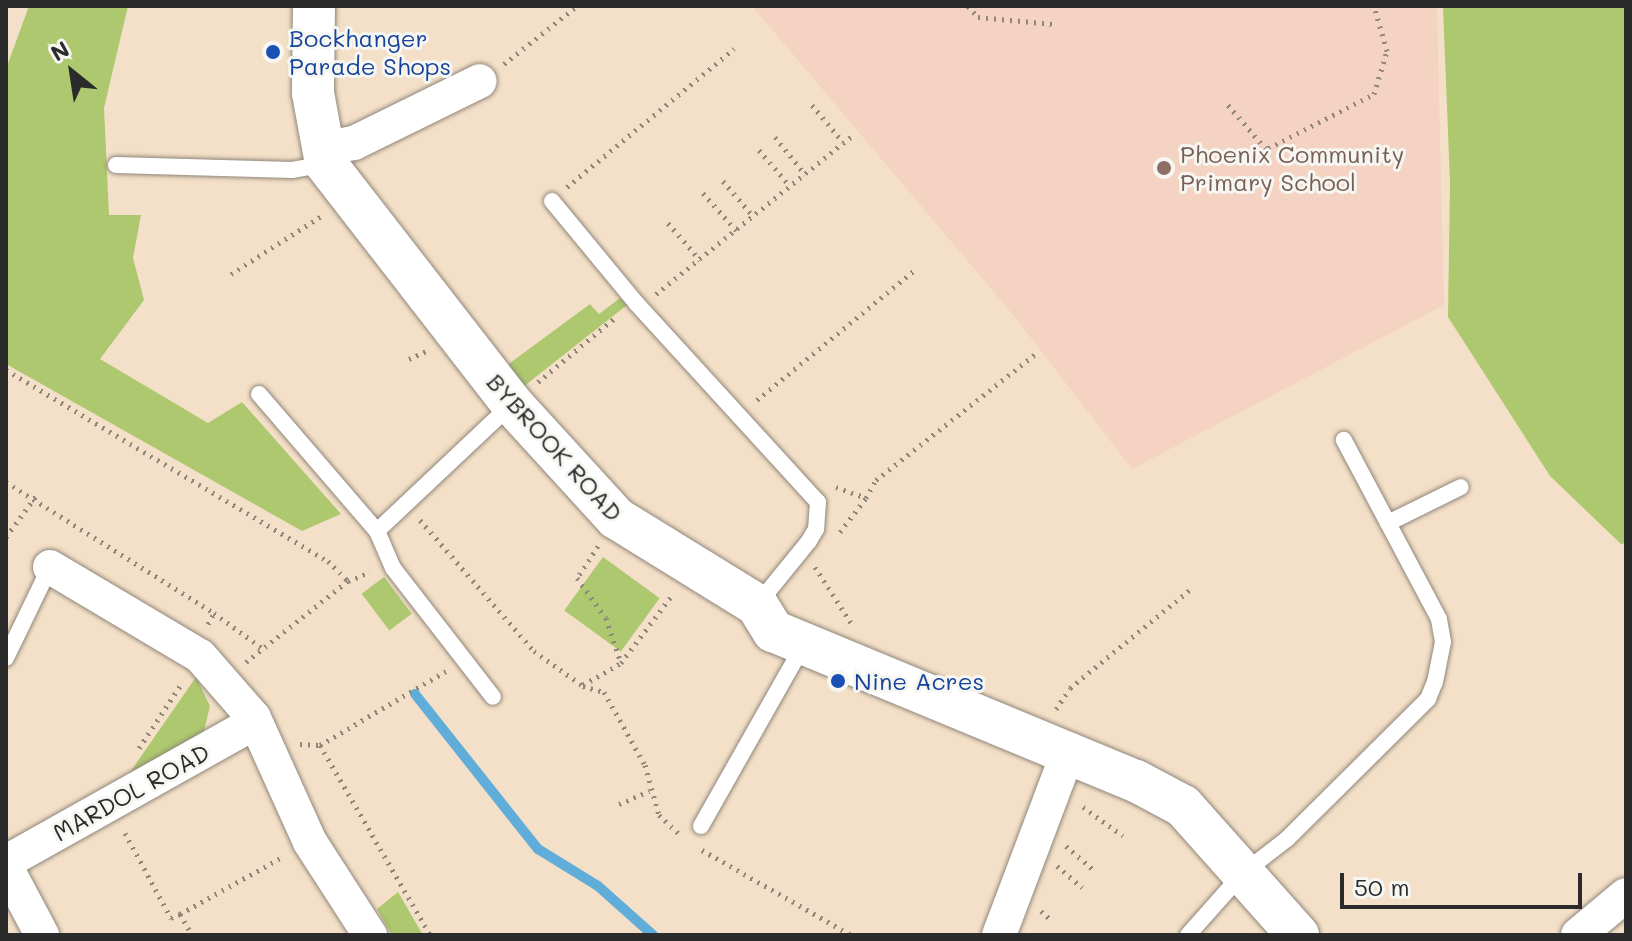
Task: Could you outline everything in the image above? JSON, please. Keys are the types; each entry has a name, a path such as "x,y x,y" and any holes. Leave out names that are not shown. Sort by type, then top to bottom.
{"street":[{"name":"BYBROOK ROAD","path":"314,6 313,93 333,168 512,404 616,518 693,569 757,605 773,631 1055,764 1136,781 1183,806 1298,935"},
{"path":"333,168 354,143 480,81"},
{"path":"50,567 200,656 254,718 310,842 370,935"},
{"name":"MARDOL ROAD","path":"42,935 6,865 238,732 254,718"},
{"path":"999,935 1055,764"},
{"path":"1578,935 1626,895"}],"lane":[{"path":"116,165 292,170 333,168"},
{"path":"552,201 636,303 806,485 818,502 816,529 757,605"},
{"path":"259,394 377,531 393,568 493,697"},
{"path":"377,531 512,404"},
{"path":"1188,935 1243,873 1287,839 1428,699 1435,682 1443,642 1439,619 1344,440"},
{"path":"1388,523 1461,487"},
{"path":"6,658 50,567"},
{"path":"701,826 803,646"}],"path":[{"path":"480,81 577,6"},
{"path":"968,6 978,17 1053,24"},
{"path":"1247,159 1374,94 1387,51 1374,6"},
{"path":"552,201 734,49"},
{"path":"812,105 843,142"},
{"path":"1228,105 1266,149"},
{"path":"512,404 636,303 660,292 854,134"},
{"path":"775,137 805,174"},
{"path":"759,150 790,186"},
{"path":"231,274 314,222 333,168"},
{"path":"723,181 753,216"},
{"path":"703,193 736,230"},
{"path":"668,223 700,260"},
{"path":"740,414 917,268"},
{"path":"806,485 831,485 866,498 876,480 1038,352"},
{"path":"6,370 328,561 348,581"},
{"path":"6,482 36,496 143,573 214,613"},
{"path":"6,537 36,496"},
{"path":"405,503 534,651 583,686 621,663 693,569"},
{"path":"616,518 577,578 606,618 621,663"},
{"path":"222,684 348,581 393,568"},
{"path":"1123,836 1055,764 1058,702 1070,688 1192,588"},
{"path":"200,656 116,782 116,800 171,918 310,842"},
{"path":"274,765 298,744 320,745 464,660"},
{"path":"320,745 430,935"},
{"path":"619,804 649,791"},
{"path":"180,914 192,935"}],"shaded area":[{"name":"Phoenix Community Primary School","path":"752,6 1437,6 1444,305 1132,469 1014,316"}],"green space":[{"path":"29,6 128,6 104,108 109,215 141,215 133,258 144,300 100,359 208,423 242,402 341,514 302,531 6,364 6,69"},
{"path":"1443,6 1626,6 1626,543 1621,544 1550,476 1448,317 1450,183"},
{"path":"620,298 627,305 523,387 506,366 590,304 599,314"},
{"path":"603,557 660,598 621,652 564,610"},
{"path":"384,577 412,614 389,631 362,594"},
{"path":"196,677 210,706 203,735 126,778"},
{"path":"398,892 423,935 392,935 377,909"}],"waterway":[{"path":"415,694 538,849 598,886 653,935"}],"place":[{"name":"Bockhanger Parade Shops","path":"273,52"},
{"name":"Phoenix Community Primary School","path":"1164,168"},
{"name":"Nine Acres","path":"838,681"}]}
